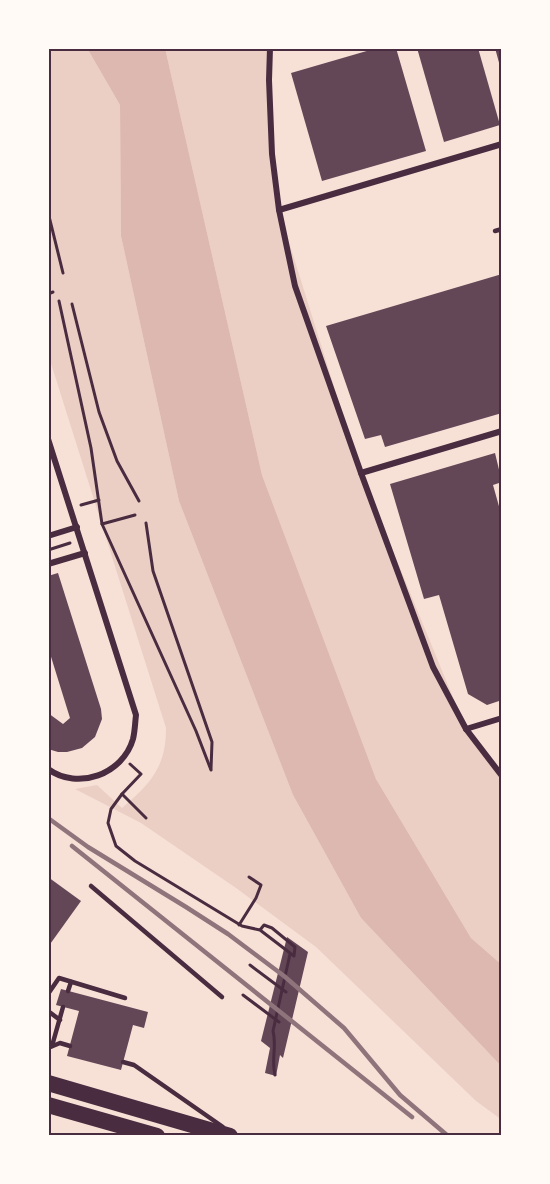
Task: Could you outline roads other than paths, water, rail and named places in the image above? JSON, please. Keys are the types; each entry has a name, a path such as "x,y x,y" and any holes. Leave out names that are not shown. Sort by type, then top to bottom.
{"highway":[{"path":"48,1083 230,1136"},
{"path":"48,1105 136,1133 157,1136"}],"street":[{"path":"270,48 268,80 279,210 295,286 433,667 466,729 502,776"},
{"path":"279,210 502,144"},
{"path":"361,473 502,432"},
{"path":"48,439 136,715 133,740 123,758 110,771 93,778 75,779 48,769"},
{"path":"48,536 77,527"},
{"path":"48,564 85,554"},
{"path":"466,729 502,718"}],"lane":[{"path":"495,231 502,229"},
{"path":"91,886 222,997"},
{"path":"48,994 59,978 124,998"},
{"path":"68,991 71,982"},
{"path":"50,1047 63,1007"},
{"path":"48,1011 60,1020"},
{"path":"50,1047 60,1043 70,1046"},
{"path":"123,1062 134,1065 235,1136"}],"railway":[{"path":"48,818 88,847 228,934 284,976 344,1028 400,1095 448,1136"},
{"path":"72,846 412,1117"}]}
